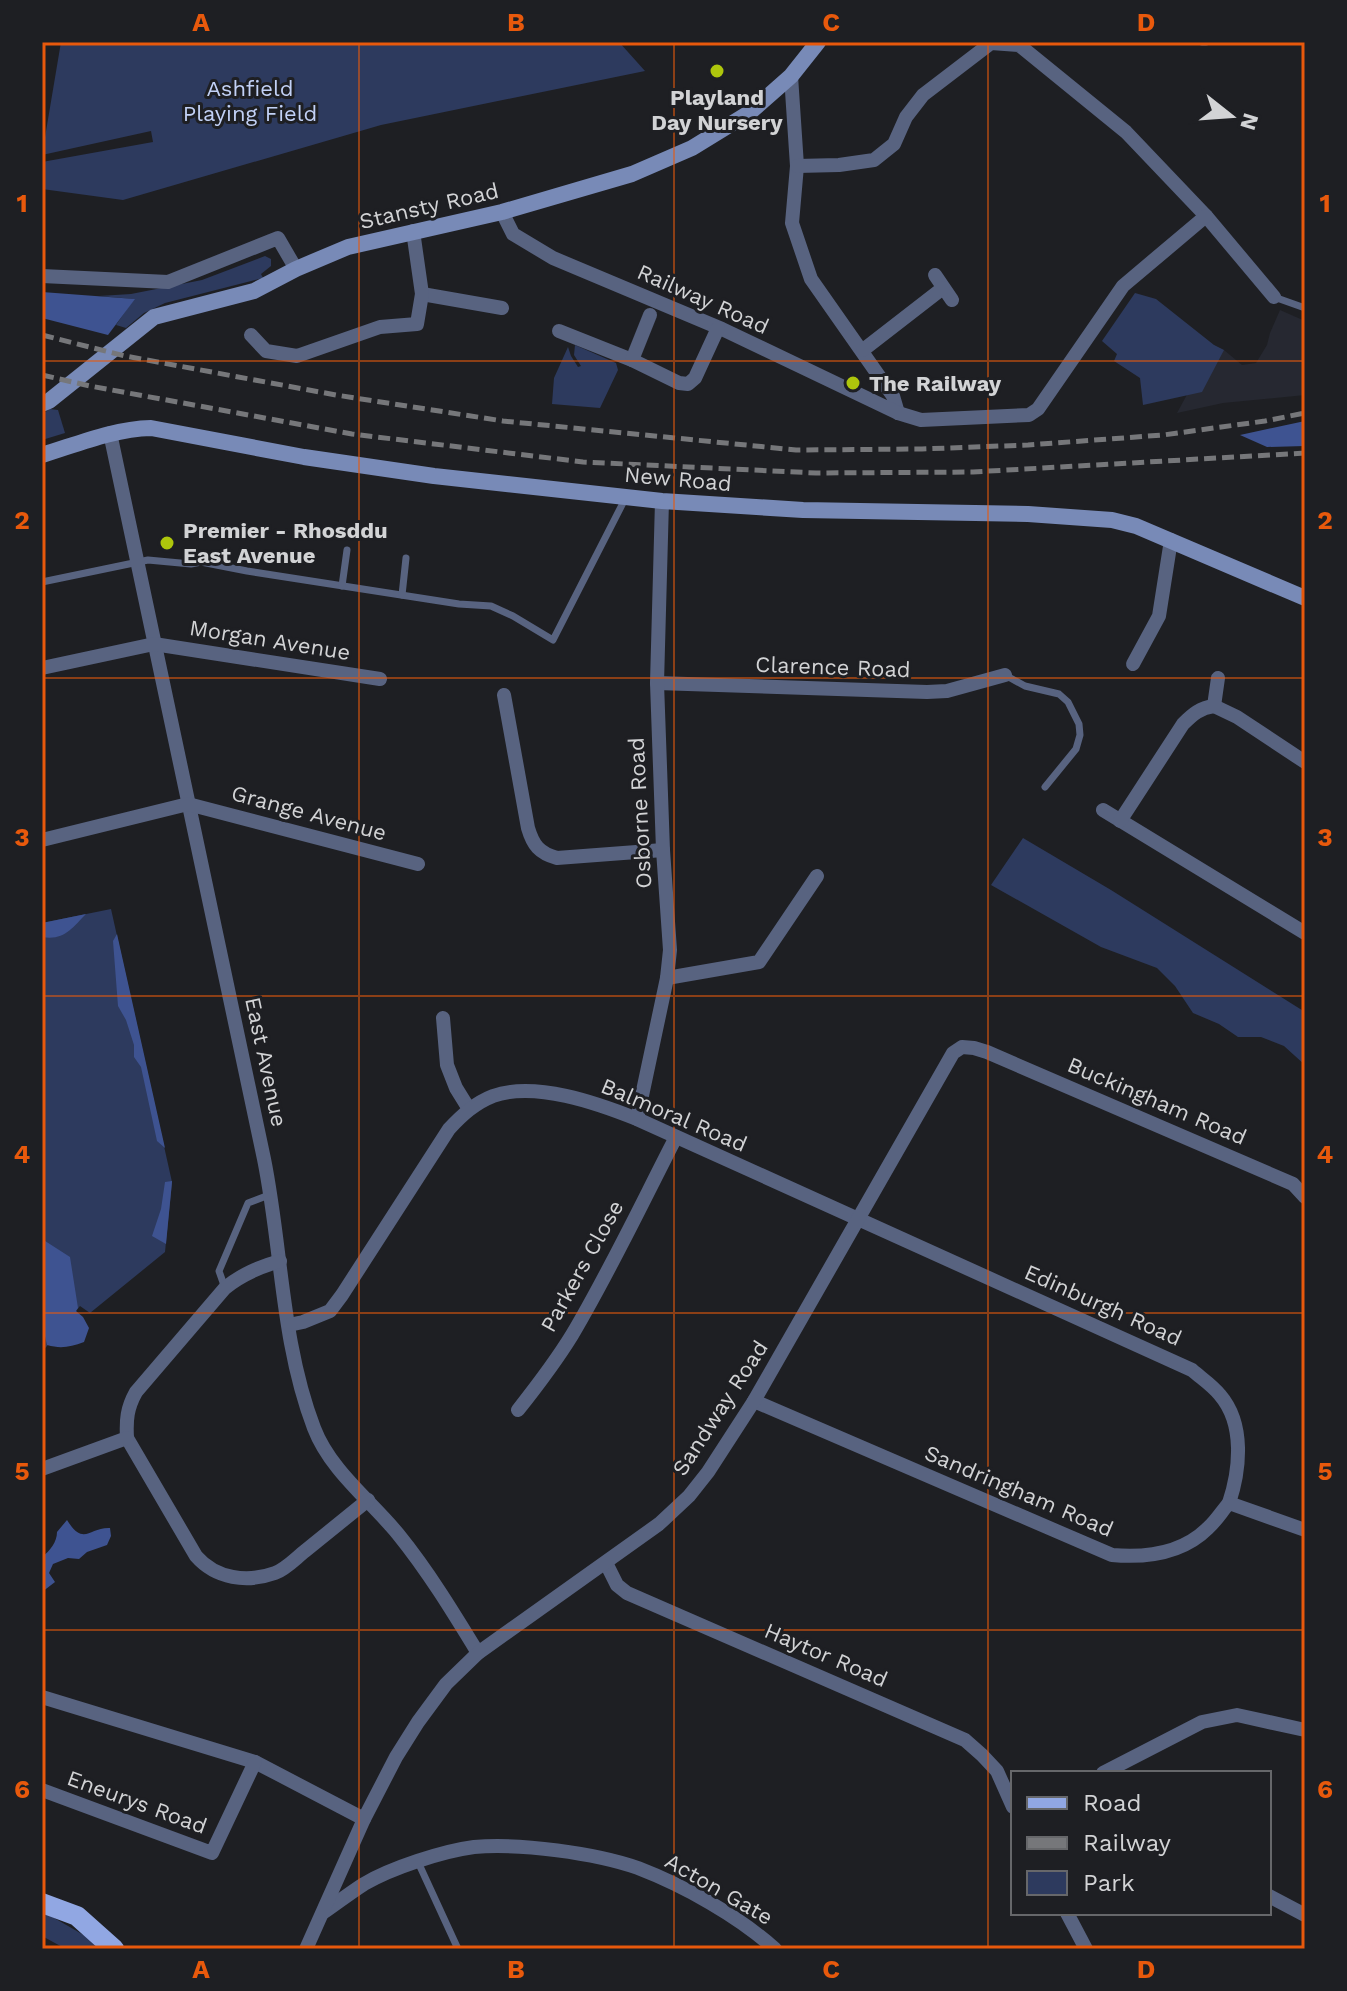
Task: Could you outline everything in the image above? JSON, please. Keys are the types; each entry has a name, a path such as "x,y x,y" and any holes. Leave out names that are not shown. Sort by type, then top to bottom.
{"main road":[{"name":"Stansty Road","path":"42,404 154,317 254,291 348,247 502,212 632,174 692,148 749,113 791,76 818,42"},
{"name":"New Road","path":"42,455 110,433 151,428 304,457 420,474 662,501 803,510 1028,514 1112,520 1171,540 1305,598"},
{"path":"42,1903 77,1916 114,1949"}],"street":[{"path":"797,166 874,160 894,144 906,117 923,95 991,43 1019,45 1126,132 1206,216 1274,297"},
{"path":"791,76 797,166 792,223 811,279 893,396 898,413"},
{"name":"Railway Road","path":"502,212 513,234 553,258 718,328 898,413 921,420 1029,415 1038,409 1123,286 1206,216"},
{"path":"413,231 422,294 417,324"},
{"path":"42,276 168,282 278,238 296,269"},
{"path":"863,350 948,294 935,275"},
{"path":"422,294 502,308"},
{"path":"632,360 650,315"},
{"path":"251,335 266,351 297,356 380,327 432,325"},
{"path":"559,331 632,360 679,383 688,384 695,378 718,328"},
{"name":"East Avenue","path":"110,433 271,1195 297,1370 314,1429 331,1460 418,1559 478,1653"},
{"name":"Osborne Road","path":"637,1119 667,978 670,950 657,683 662,501"},
{"path":"1133,664 1159,616 1171,540"},
{"path":"42,668 154,644"},
{"name":"Morgan Avenue","path":"154,644 380,679"},
{"name":"Clarence Road","path":"657,683 927,692 947,691 1005,675"},
{"path":"1214,706 1218,678"},
{"path":"504,695 528,828 532,842 539,849 557,858 663,850"},
{"path":"1120,821 1183,724 1203,708 1214,706 1237,717 1305,762"},
{"path":"42,840 188,804"},
{"name":"Grange Avenue","path":"188,804 418,864"},
{"path":"1103,810 1305,933"},
{"path":"667,978 759,962 817,876"},
{"path":"443,1018 447,1065 469,1109"},
{"name":"Sandway Road","path":"364,1819 396,1757 446,1684 478,1653 659,1524 689,1496 725,1449 754,1401 953,1053 962,1047 987,1052"},
{"name":"Buckingham Road","path":"987,1052 1293,1184 1305,1197"},
{"name":"Balmoral Road","path":"289,1325 330,1311 449,1129 469,1109 492,1097 514,1091 586,1101 637,1119 859,1219"},
{"name":"Parkers Close","path":"518,1410 571,1337 676,1137"},
{"name":"Edinburgh Road","path":"859,1219 1192,1370 1221,1396 1230,1410 1235,1427 1238,1463 1229,1503"},
{"path":"280,1261 241,1275 225,1288 136,1392 127,1407 127,1438 196,1556 217,1573 236,1578 258,1578 278,1572 368,1500"},
{"name":"Sandringham Road","path":"754,1401 1112,1555 1146,1555 1180,1547 1210,1527 1229,1503"},
{"path":"42,1469 127,1438"},
{"path":"1229,1503 1305,1530"},
{"name":"Haytor Road","path":"606,1563 617,1585 627,1593 965,1740 997,1771 1011,1802"},
{"path":"42,1697 255,1762 364,1819 306,1949"},
{"path":"1107,1771 1202,1722 1237,1715 1305,1730"},
{"name":"Eneurys Road","path":"42,1790 212,1853 255,1762"},
{"name":"Acton Gate","path":"322,1914 366,1883 403,1866 474,1847 548,1849 637,1868 727,1914 775,1949"},
{"path":"1271,1897 1305,1915"},
{"path":"1068,1915 1086,1949"}],"lane":[{"path":"1274,297 1305,308"},
{"path":"42,582 148,560 204,563 459,604 491,606 553,640 626,497"},
{"path":"342,586 347,550"},
{"path":"402,595 406,558"},
{"path":"1005,675 1025,686 1059,694 1068,702 1079,724 1076,749 1045,787"},
{"path":"225,1288 219,1271 248,1203 271,1195"},
{"path":"418,1862 458,1949"}],"shaded area":[{"path":"42,292 135,299 108,335 42,318"},
{"path":"1280,310 1305,321 1305,395 1223,403 1177,413 1214,345 1242,365 1256,363 1267,345"},
{"path":"1305,421 1305,446 1267,447 1240,435"},
{"path":"86,914 62,935 42,937 42,923"},
{"path":"117,934 165,1148 157,1141 141,1067 134,1057 134,1045 118,1006 113,941"},
{"path":"172,1181 166,1244 152,1236 161,1209 165,1182"},
{"path":"42,1239 70,1257 76,1311 89,1328 84,1342 66,1347 47,1345 42,1323"},
{"path":"67,1520 83,1534 110,1528 111,1536 107,1545 87,1552 79,1559 68,1558 53,1564 49,1573 55,1582 42,1592 42,1557"}],"green space":[{"name":"Ashfield Playing Field","path":"61,42 619,42 645,71 381,125 123,200 42,189 42,162 153,142 151,131 42,155"},
{"path":"265,256 271,259 271,266 261,274 263,278 165,303 144,313 126,328 116,325 134,299 99,296 131,294 202,280"},
{"path":"1135,293 1156,299 1224,350 1202,392 1143,405 1140,378 1114,361 1117,354 1102,341"},
{"path":"575,345 616,363 618,370 600,408 552,404 554,378 568,347 578,367 581,366 574,355"},
{"path":"50,409 58,410 65,433 42,440 42,414"},
{"path":"1023,838 1305,1012 1305,1065 1284,1046 1261,1037 1238,1037 1219,1024 1193,1013 1175,986 1157,968 1101,947 991,885"},
{"path":"111,909 172,1182 165,1252 90,1313 80,1306 42,1352 42,923"},
{"path":"42,1911 108,1949 66,1949 42,1936"}],"railway":[{"path":"42,335 125,356 336,395 503,421 796,450 1028,445 1163,435 1305,413"},
{"path":"42,375 352,434 583,462 816,473 973,472 1305,453"}],"place":[{"name":"Playland Day Nursery","path":"717,71"},
{"name":"The Railway","path":"853,383"},
{"name":"Premier - Rhosddu East Avenue","path":"167,543"}]}
